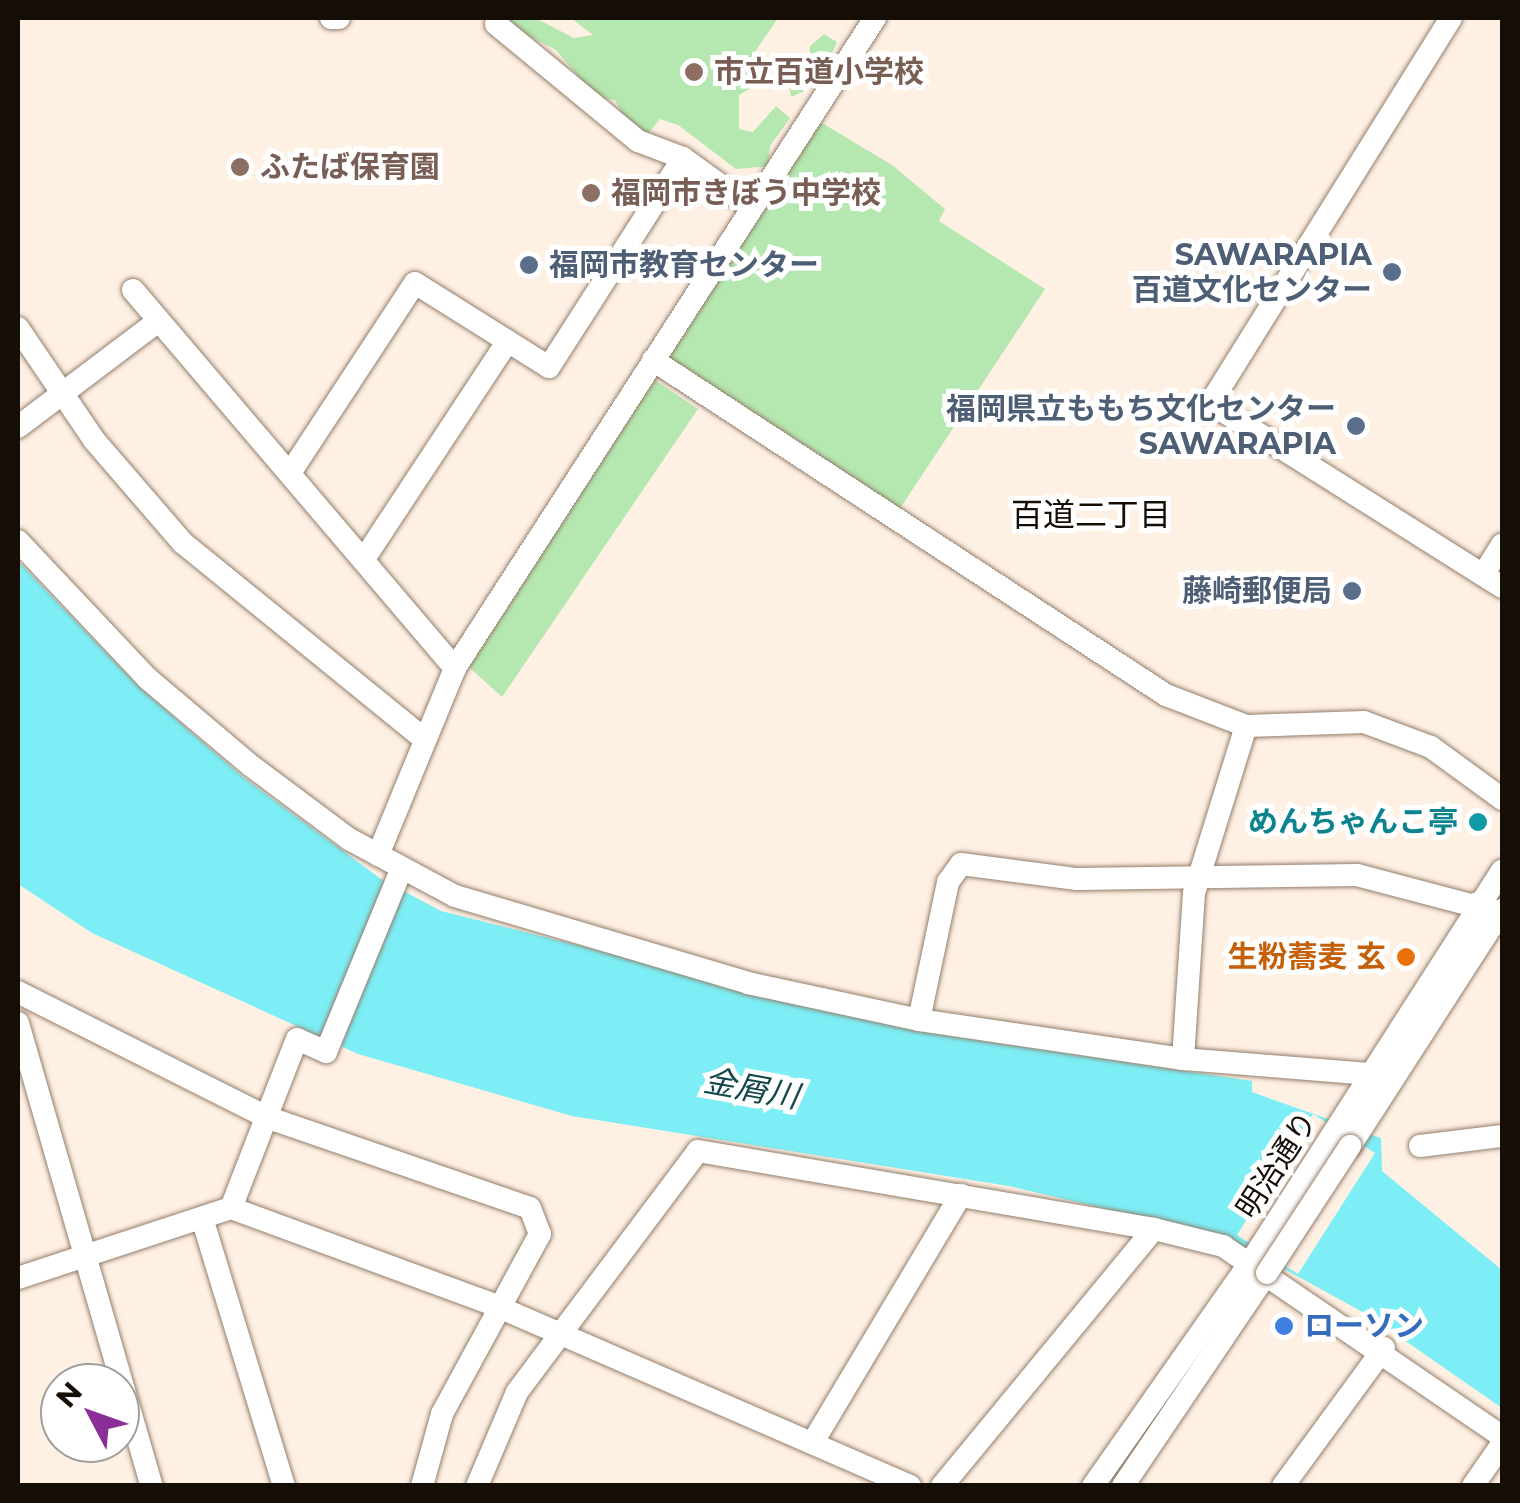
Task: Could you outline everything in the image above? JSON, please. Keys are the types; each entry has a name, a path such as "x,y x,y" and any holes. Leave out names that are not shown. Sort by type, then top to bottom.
{"street":[{"path":"331,18 340,18"},
{"path":"378,855 454,668 875,18"},
{"path":"1451,18 1210,403 1493,581 1502,545"},
{"path":"496,24 638,140 683,158 752,208"},
{"path":"290,473 415,282 549,367 683,158"},
{"path":"133,290 454,668"},
{"path":"18,426 157,322"},
{"path":"18,328 130,485 214,573 424,739"},
{"path":"364,559 508,341"},
{"path":"653,360 1166,695 1246,726 1364,722 1432,748 1502,800"},
{"path":"18,542 147,678 378,855 455,896 748,983 919,1020 1183,1059 1371,1074"},
{"path":"1183,1059 1199,873 1246,726"},
{"path":"919,1020 948,882 960,864 1077,879 1199,873 1357,875 1495,914"},
{"path":"231,1208 297,1039 326,1052 400,870"},
{"name":"明治通り","path":"1093,1486 1355,1138 1495,914 1502,871"},
{"name":"明治通り","path":"1355,1138 1371,1074 1495,914"},
{"path":"18,992 266,1116 530,1208 540,1234 494,1305 442,1414 422,1486"},
{"path":"18,1023 152,1486"},
{"path":"1420,1146 1502,1136"},
{"path":"477,1486 516,1392 562,1338 698,1151 1154,1229 1258,1268 1384,1348 1502,1436"},
{"path":"813,1442 961,1195"},
{"path":"18,1278 231,1208 494,1305 562,1338 910,1486"},
{"path":"202,1218 284,1486"},
{"path":"942,1486 1154,1229"},
{"name":"明治通り","path":"1123,1486 1258,1268"},
{"path":"1284,1486 1384,1348"},
{"path":"1472,1486 1502,1444"}],"green space":[{"name":"市立百道小学校","path":"494,18 535,18 574,38 593,35 571,18 778,18 744,68 760,65 769,78 739,95 739,129 753,132 776,106 790,118 770,146 768,166 736,169 678,125 660,119 648,134 626,122 615,100 596,97 556,50"},
{"path":"824,34 837,42 818,85 791,97 789,85 807,72 810,46"},
{"path":"817,120 892,165 945,209 939,221 1045,289 899,510 666,356"},
{"path":"649,376 698,409 502,697 462,661"}],"water":[{"name":"金屑川","path":"18,561 139,687 243,777 381,879 441,911 923,1032 1252,1081 1252,1092 1381,1138 1382,1171 1502,1270 1502,1408 1368,1315 1226,1237 1009,1186 572,1116 358,1054 92,933 18,884"}],"pier":[{"path":"1313,1114 1375,1153 1298,1274 1237,1235"}],"place":[{"name":"市立百道小学校","path":"694,72"},
{"name":"ふたば保育園","path":"240,167"},
{"name":"福岡市きぼう中学校","path":"591,193"},
{"name":"福岡市教育センター","path":"529,265"},
{"name":"SAWARAPIA 百道文化センター","path":"1392,272"},
{"name":"福岡県立ももち文化センター SAWARAPIA","path":"1356,426"},
{"name":"藤崎郵便局","path":"1352,591"},
{"name":"めんちゃんこ亭","path":"1478,822"},
{"name":"生粉蕎麦 玄","path":"1406,957"},
{"name":"ローソン","path":"1284,1326"}],"district":[{"name":"百道二丁目","path":"1091,515"}]}
